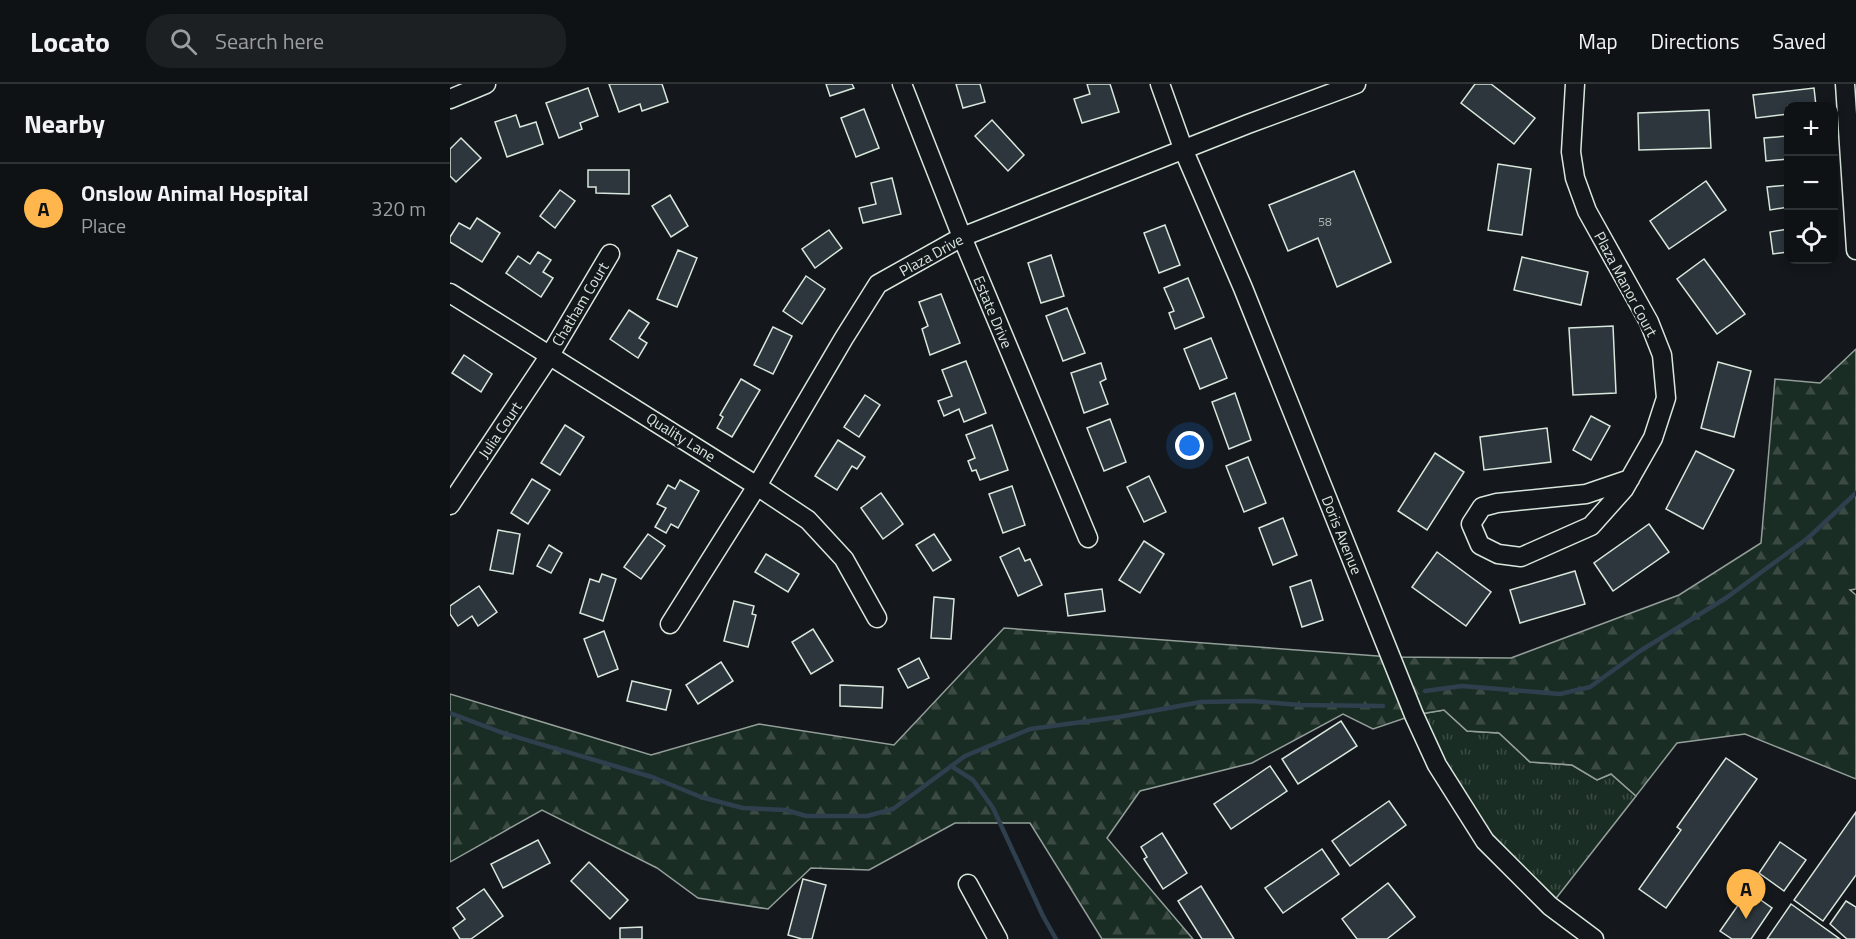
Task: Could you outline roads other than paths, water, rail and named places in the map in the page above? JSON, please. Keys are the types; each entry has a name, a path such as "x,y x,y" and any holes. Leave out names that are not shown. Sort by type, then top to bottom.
{"street":[{"path":"450,99 486,84"},
{"name":"Estate Drive","path":"902,84 962,237 1088,538"},
{"name":"Doris Avenue","path":"1160,84 1184,151 1244,288 1414,715 1437,765 1485,841 1550,906 1594,939"},
{"name":"Plaza Drive","path":"670,624 757,486 878,284 962,237 1356,84"},
{"name":"Plaza Manor Court","path":"1575,84 1571,152 1575,178 1587,211 1649,322 1662,355 1666,398 1653,438 1630,479 1591,526 1521,557 1498,554 1480,545 1471,524 1482,507 1497,503 1586,494 1630,479"},
{"path":"1845,84 1856,250"},
{"name":"Chatham Court","path":"550,355 610,254"},
{"name":"Quality Lane","path":"450,293 808,520 844,559 877,618"},
{"name":"Julia Court","path":"450,506 550,355"},
{"path":"968,884 998,939"}],"waterway":[{"path":"1425,691 1462,686 1560,694 1590,687 1640,651 1726,598 1808,538 1856,493"},
{"path":"450,713 503,733 652,777 701,797 743,808 786,810 806,816 867,816 893,809 965,756 1030,729 1119,717 1201,702 1252,701 1300,705 1383,706"},
{"path":"951,766 973,780 993,808 1056,939"}],"place":[{"name":"Onslow Animal Hospital","path":"1746,919"}]}
